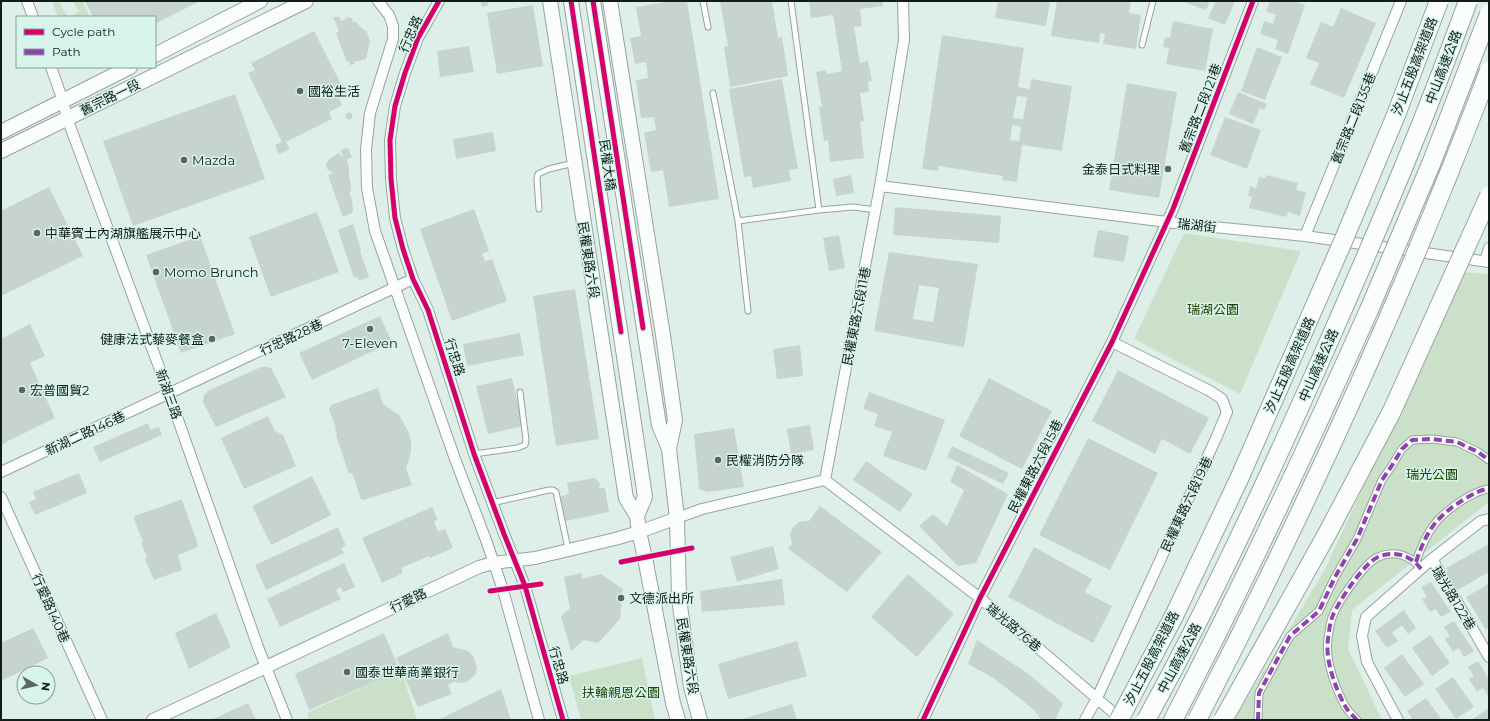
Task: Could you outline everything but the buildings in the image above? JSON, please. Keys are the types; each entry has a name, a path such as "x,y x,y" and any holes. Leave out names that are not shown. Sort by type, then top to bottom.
{"highway":[{"name":"汐止五股高架道路","path":"1119,720 1174,616 1239,479 1344,239 1396,115 1439,1"},
{"name":"中山高速公路","path":"1146,720 1183,652 1266,483 1392,195 1443,70 1468,1"},
{"name":"中山高速公路","path":"1173,720 1207,654 1296,471 1369,310 1431,164 1489,14"},
{"path":"1198,720 1286,542 1355,394 1408,272 1469,124 1489,71"},
{"path":"1223,720 1327,534 1392,411 1489,196"}],"main road":[{"path":"156,53 260,1"},
{"name":"舊宗路一段","path":"1,151 306,1"},
{"name":"民權東路六段","path":"550,1 626,498 637,516 673,704 678,720"},
{"name":"民權大橋","path":"571,1 622,332"},
{"name":"民權大橋","path":"593,1 643,328"},
{"name":"民權東路六段","path":"610,1 664,343 674,420 669,449"},
{"name":"舊宗路一段","path":"1,132 128,68"},
{"name":"民權東路六段","path":"643,328 659,425 669,449 677,518 679,598 691,687 700,720"},
{"name":"民權東路六段","path":"622,332 645,497 637,516"}],"street":[{"path":"27,1 33,16"},
{"name":"行忠路","path":"378,1 389,15 393,26 393,39 370,113 366,150 368,188 375,231 503,590 539,720"},
{"name":"行忠路","path":"439,1 418,38 395,106 390,140 391,179 395,218 413,279 428,310 474,454 525,586 563,720"},
{"name":"民權東路六段11巷","path":"825,480 876,210 904,40 903,1"},
{"name":"舊宗路二段121巷","path":"1167,222 1253,1"},
{"name":"舊宗路二段135巷","path":"1305,236 1401,1"},
{"name":"新湖三路","path":"51,68 64,101 67,118 169,394 258,647 267,666 287,720"},
{"name":"瑞湖街","path":"880,186 1167,222 1305,236 1487,262"},
{"name":"民權東路六段15巷","path":"923,720 980,598 1112,342 1167,222"},
{"path":"1487,262 1489,248"},
{"name":"行忠路28巷","path":"169,394 413,279"},
{"name":"民權東路六段19巷","path":"1085,720 1097,698 1227,412 1222,399 1210,391 1112,342"},
{"name":"新湖二路146巷","path":"1,472 169,394"},
{"path":"1258,720 1259,693 1290,636 1319,611 1335,577 1357,539 1382,480 1402,448 1412,440 1432,439 1457,442 1478,452 1489,460"},
{"path":"677,518 702,509 825,480"},
{"name":"瑞光路76巷","path":"825,480 980,598 1123,720"},
{"path":"1418,565 1422,545 1436,521 1452,507 1469,496 1483,489 1489,489"},
{"name":"行愛路140巷","path":"1,497 102,720"},
{"name":"行愛路","path":"153,720 479,567 493,563 535,558 615,539 677,518"},
{"path":"1398,720 1367,662 1362,636 1366,617 1418,565 1432,559 1481,521 1489,519"},
{"path":"1357,720 1346,707 1329,666 1327,640 1333,615 1343,596 1360,574 1377,557 1391,554 1404,555 1418,565"},
{"name":"瑞光路122巷","path":"1432,559 1489,657"}],"lane":[{"path":"703,1 708,28"},
{"path":"791,1 819,210"},
{"path":"1142,45 1153,1"},
{"path":"713,93 738,221 748,311"},
{"path":"539,209 538,174 549,169 575,163"},
{"path":"738,221 819,210 853,208 876,210"},
{"path":"474,454 517,448 524,445 526,440 520,392"},
{"path":"492,503 553,490 556,492 568,549"}],"green space":[{"path":"52,1 58,1 67,16 58,16"},
{"path":"73,1 82,1 90,16 72,16 79,12"},
{"name":"瑞湖公園","path":"1184,233 1301,251 1240,394 1134,339"},
{"name":"瑞光公園","path":"1461,272 1489,274 1489,502 1352,610 1348,649 1382,720 1234,720 1324,571 1409,389"},
{"name":"扶輪親恩公園","path":"642,658 655,720 581,720 569,676"},
{"path":"401,670 417,720 309,720 307,713"}],"marked path":[{"path":"1258,720 1259,693 1290,636 1319,611 1335,577 1357,539 1382,480 1402,449 1412,440 1432,439 1457,442 1478,452 1489,460"},
{"path":"1416,562 1424,541 1440,517 1466,498 1480,491 1489,489"},
{"path":"1357,720 1346,708 1341,699 1329,664 1327,647 1330,624 1333,615 1346,592 1359,574 1378,557 1390,554 1402,555 1412,560 1421,569"}],"cycle path":[{"path":"439,1 418,38 395,106 390,140 391,179 395,218 413,279 428,310 474,454 525,586 563,720"},
{"path":"571,1 621,332"},
{"path":"593,1 643,328"},
{"path":"923,720 980,598 1112,342 1173,209 1253,1"},
{"path":"621,562 692,548"},
{"path":"490,591 541,584"}],"place":[{"name":"國裕生活","path":"300,91"},
{"name":"Mazda","path":"184,160"},
{"name":"金泰日式料理","path":"1168,169"},
{"name":"中華賓士內湖旗艦展示中心","path":"37,233"},
{"name":"Momo Brunch","path":"156,272"},
{"name":"7-Eleven","path":"370,329"},
{"name":"健康法式藜麥餐盒","path":"212,339"},
{"name":"宏普國貿2","path":"22,390"},
{"name":"民權消防分隊","path":"718,460"},
{"name":"文德派出所","path":"621,598"},
{"name":"國泰世華商業銀行","path":"347,672"}]}
